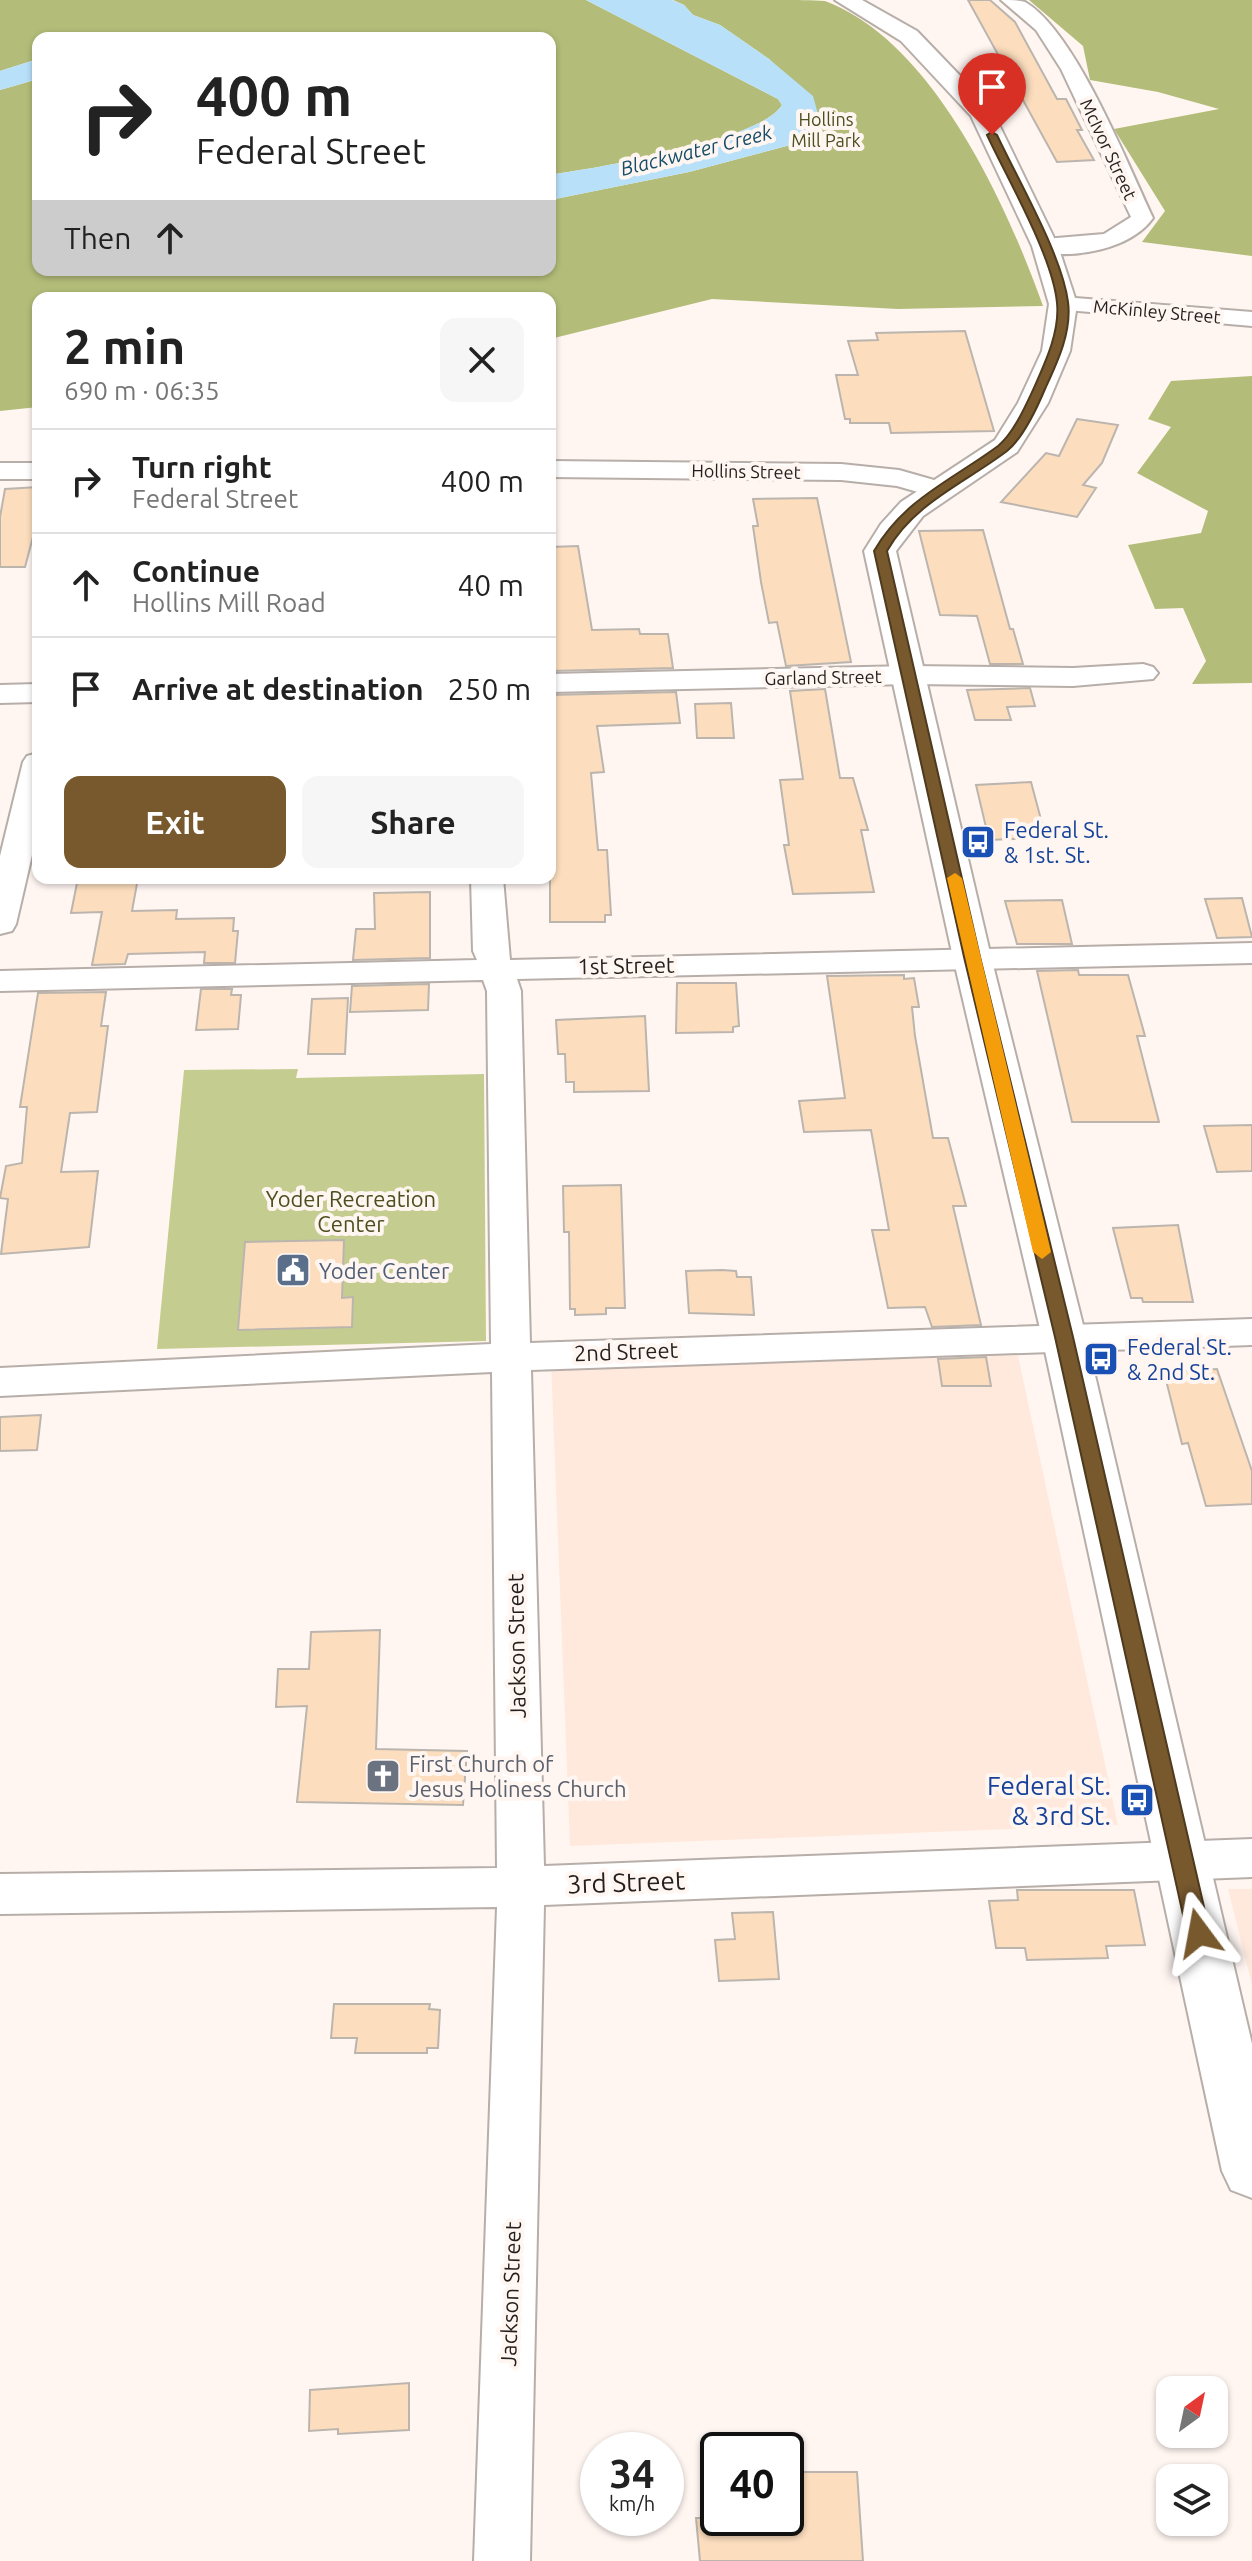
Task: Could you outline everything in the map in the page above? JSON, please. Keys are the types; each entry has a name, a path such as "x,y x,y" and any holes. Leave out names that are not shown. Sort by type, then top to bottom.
{"street":[{"path":"846,0 909,36 982,113 1045,246 1063,304 1056,351 1033,403 1006,446 912,509 892,531 880,551 972,957 1064,1337 1252,2171"},
{"name":"McIvor Street","path":"1011,0 1043,26 1071,69 1142,218 1136,227 1121,236 1090,244 1045,246"},
{"name":"McKinley Street","path":"1063,304 1252,319"},
{"name":"Hollins Street","path":"556,469 841,472 899,478 939,490"},
{"path":"0,471 32,471"},
{"name":"Garland Street","path":"556,683 910,675 1059,677 1143,673"},
{"path":"0,694 32,693"},
{"path":"0,924 32,788"},
{"name":"Jackson Street","path":"487,884 490,951 504,991 521,1887 502,2561"},
{"name":"1st Street","path":"0,981 1252,953"},
{"name":"2nd Street","path":"0,1382 509,1356 1252,1332"},
{"name":"3rd Street","path":"0,1894 521,1887 1252,1858"}],"shaded area":[{"path":"1016,1346 1118,1825 570,1846 551,1362"},
{"path":"1228,1889 1252,1889 1252,1985"}],"green space":[{"path":"0,0 586,0 778,99 782,105 767,118 743,131 711,142 638,160 556,174 556,32 32,32 32,61 0,71"},
{"name":"Hollins Mill Park","path":"673,0 825,1 864,21 900,51 932,88 987,176 1009,221 1043,306 898,309 712,299 556,338 556,292 32,292 32,408 0,411 0,90 32,81 32,276 556,276 556,199 689,172 813,139 778,68 720,25 693,15 684,5"},
{"path":"1029,0 1252,0 1252,256 1142,242 1165,211 1114,129 1219,109 1158,92 1090,80 1083,46"},
{"path":"1252,376 1252,683 1192,684 1206,661 1183,608 1155,609 1128,545 1201,533 1208,511 1137,473 1171,427 1148,419 1171,381"},
{"name":"Yoder Recreation Center","path":"298,1069 296,1078 484,1074 486,1341 157,1349 184,1070"}],"water":[{"name":"Blackwater Creek","path":"586,0 672,0 684,5 693,15 720,25 769,59 813,96 821,125 813,139 689,172 556,199 556,174 638,160 711,142 743,131 767,118 782,105 778,99"},
{"path":"32,61 32,81 0,90 0,71"}],"building":[{"path":"968,0 990,0 1015,22 1057,99 1066,99 1082,130 1077,130 1094,160 1057,162"},
{"path":"965,331 994,431 891,433 889,423 850,423 850,419 845,419 836,375 858,375 848,341 878,340 876,333"},
{"path":"1077,419 1118,425 1102,463 1083,485 1096,488 1077,517 1001,502 1046,453 1059,456"},
{"path":"32,487 32,541 25,567 0,567 0,517 5,489"},
{"path":"817,498 851,662 786,666 777,622 769,623 753,526 758,526 753,499"},
{"path":"983,530 1010,629 1013,629 1023,664 990,664 977,616 940,615 919,531"},
{"path":"578,546 592,630 639,629 640,634 668,634 673,668 556,671 556,547"},
{"path":"1030,688 1035,706 1007,707 1011,720 975,720 967,690"},
{"path":"825,689 840,778 853,778 868,830 861,830 874,892 793,894 784,845 789,845 780,780 803,779 790,691"},
{"path":"676,692 680,723 597,726 604,772 591,773 598,850 607,850 611,915 605,915 605,922 550,922 550,884 556,884 556,695"},
{"path":"731,703 734,738 697,738 695,704"},
{"path":"1031,782 1043,827 1031,827 1035,838 989,840 976,785"},
{"path":"77,884 137,884 132,911 177,910 176,919 234,918 233,931 238,931 235,963 204,963 205,952 128,954 125,964 92,965 102,912 71,913"},
{"path":"430,892 430,958 353,960 356,929 375,929 374,893"},
{"path":"1242,898 1252,937 1217,938 1205,899"},
{"path":"1062,900 1072,944 1017,944 1005,901"},
{"path":"1078,970 1079,975 1128,975 1145,1036 1137,1036 1159,1122 1072,1122 1037,971"},
{"path":"904,975 904,979 914,978 919,1007 912,1007 915,1036 933,1138 948,1138 966,1206 953,1206 981,1325 932,1327 925,1307 888,1308 872,1230 889,1230 871,1130 804,1132 799,1101 845,1098 827,976"},
{"path":"677,983 736,983 739,1026 733,1027 733,1032 676,1033"},
{"path":"429,984 428,1010 350,1012 352,986"},
{"path":"201,989 232,989 231,995 241,995 238,1029 196,1030"},
{"path":"106,992 101,1026 108,1026 97,1112 70,1113 61,1172 98,1171 89,1247 1,1254 8,1199 0,1198 6,1166 22,1163 27,1107 20,1107 38,993"},
{"path":"348,998 345,1054 308,1054 312,999"},
{"path":"645,1016 649,1091 574,1092 574,1082 566,1082 565,1054 558,1054 556,1020"},
{"path":"1252,1125 1252,1171 1217,1172 1204,1126"},
{"path":"621,1185 625,1308 606,1308 606,1314 575,1315 575,1309 570,1309 569,1232 564,1232 563,1186"},
{"path":"1178,1225 1193,1302 1143,1302 1142,1298 1131,1298 1113,1228"},
{"name":"Yoder Center","path":"344,1240 342,1298 353,1297 352,1327 238,1330 245,1242"},
{"path":"686,1271 736,1271 737,1277 751,1277 754,1315 689,1313"},
{"path":"986,1357 991,1386 942,1386 938,1359"},
{"path":"1217,1369 1252,1471 1252,1504 1206,1506 1188,1443 1182,1444 1164,1372"},
{"path":"41,1415 37,1450 0,1451 0,1417"},
{"path":"380,1630 376,1749 467,1751 463,1805 297,1802 307,1706 276,1707 278,1669 309,1669 311,1632"},
{"path":"1017,1890 1134,1890 1145,1945 1106,1946 1108,1958 1027,1960 1025,1948 996,1948 989,1901 1018,1900"},
{"path":"773,1912 779,1979 719,1981 715,1940 735,1939 732,1913"},
{"path":"334,2004 430,2004 429,2009 440,2010 438,2048 427,2048 427,2053 355,2053 357,2038 331,2038"},
{"path":"409,2383 409,2430 338,2434 338,2429 309,2431 310,2390"},
{"path":"804,2472 857,2472 863,2561 700,2561 696,2518 700,2518 700,2536 804,2536"}],"slow traffic":[{"path":"955,878 1042,1252"}],"place":[{"name":"Federal St. & 1st. St.","path":"978,842"},
{"name":"Yoder Center","path":"293,1270"},
{"name":"Federal St. & 2nd St.","path":"1101,1359"},
{"name":"First Church of Jesus Holiness Church","path":"383,1776"},
{"name":"Federal St. & 3rd St.","path":"1137,1800"}],"route":[{"path":"992,135 1052,263 1063,304 1056,351 1033,403 1006,446 912,509 892,531 880,551 972,957 1064,1337 1199,1933"}]}
